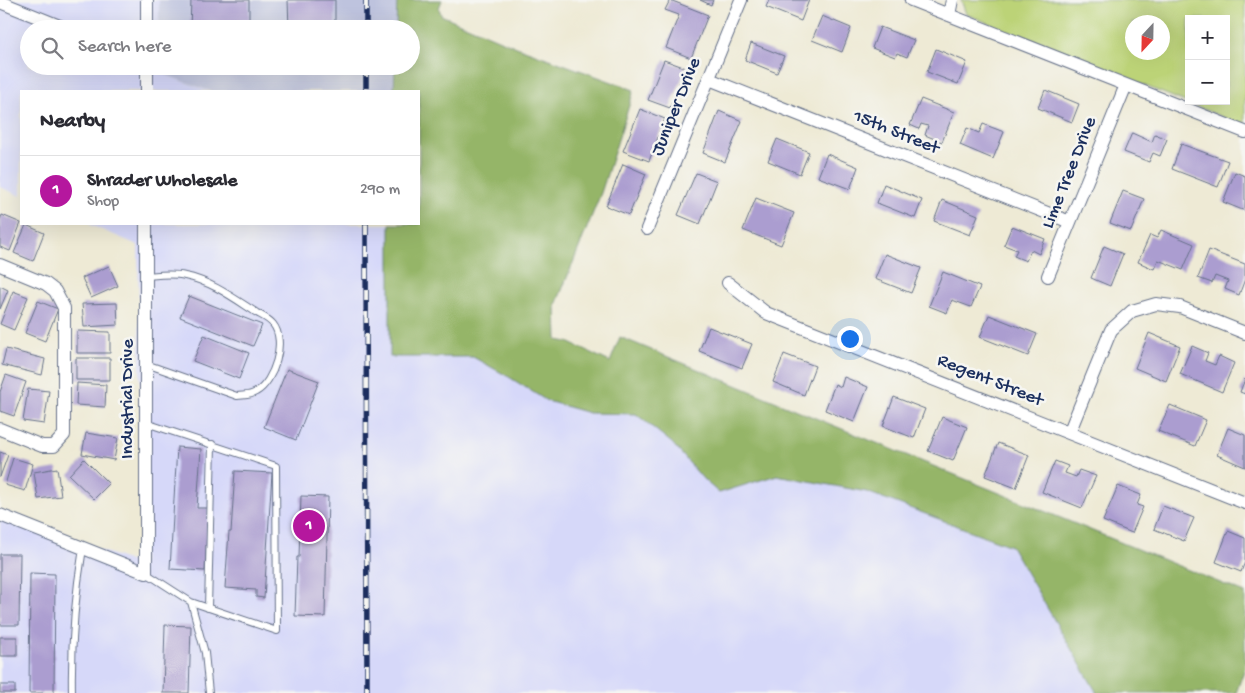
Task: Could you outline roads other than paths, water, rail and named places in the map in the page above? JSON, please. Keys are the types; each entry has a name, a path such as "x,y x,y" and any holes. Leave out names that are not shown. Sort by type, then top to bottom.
{"street":[{"path":"147,0 147,20"},
{"name":"Juniper Drive","path":"647,229 740,0"},
{"path":"911,0 1245,132"},
{"path":"948,15 952,0"},
{"path":"0,2 45,20"},
{"path":"146,90 147,75"},
{"name":"15th Street","path":"709,79 1070,222"},
{"name":"Lime Tree Drive","path":"1048,276 1126,85"},
{"name":"Industrial Drive","path":"146,225 146,574"},
{"path":"0,265 46,284 55,291 64,308 64,435 54,446 42,446 0,430"},
{"name":"Regent Street","path":"728,283 766,313 1245,503"},
{"path":"1069,433 1111,330 1132,311 1156,304 1180,307 1245,333"},
{"path":"0,515 146,574"}],"lane":[{"path":"146,276 169,274 186,276 232,296 273,324 279,336 280,346 274,369 265,384 258,391 250,395 237,396 146,364"},
{"path":"146,423 276,466 276,631 191,602 146,574"},
{"path":"208,608 212,444"},
{"path":"72,693 72,656 77,585 83,548"},
{"path":"191,602 204,653 209,693"}],"railway":[{"path":"366,0 366,20"},
{"path":"366,75 366,90"},
{"path":"366,225 367,693"}],"place":[{"name":"Shrader Wholesale","path":"309,526"}]}
